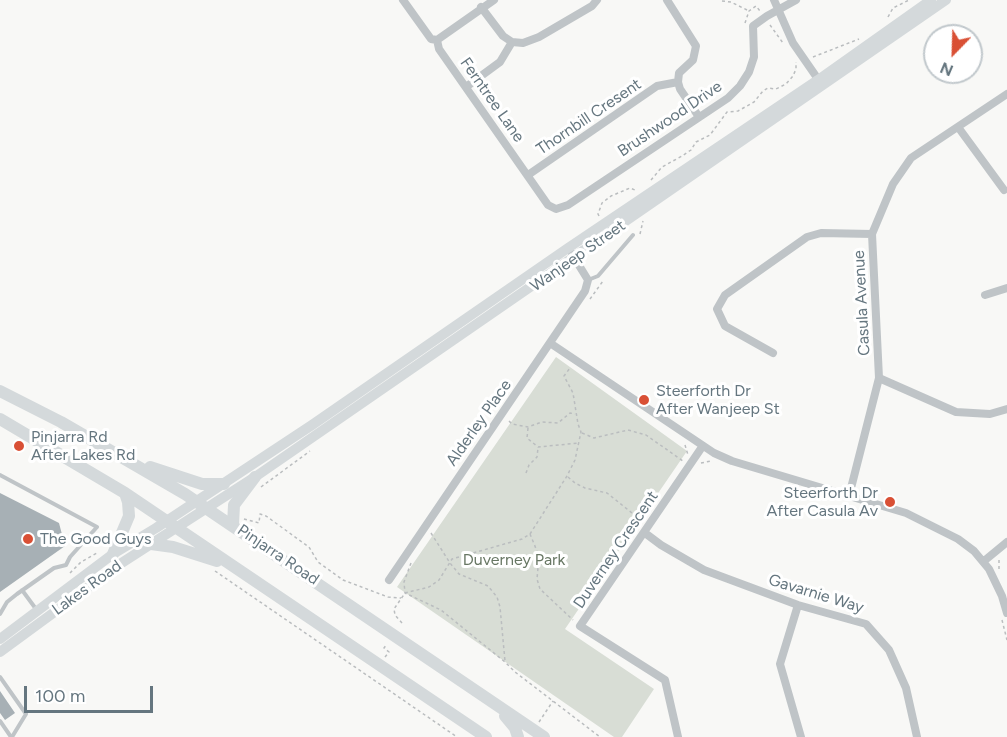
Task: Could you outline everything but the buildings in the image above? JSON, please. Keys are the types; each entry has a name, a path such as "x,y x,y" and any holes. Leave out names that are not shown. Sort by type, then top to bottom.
{"main road":[{"name":"Wanjeep Street","path":"202,505 224,484 315,430 574,258 820,83 931,0"},
{"name":"Wanjeep Street","path":"202,505 257,483 315,430 568,248 946,0"},
{"name":"Pinjarra Road","path":"0,391 61,422 202,505 236,519 544,737"},
{"name":"Pinjarra Road","path":"0,420 125,493 486,737"},
{"path":"121,456 195,482 210,485 224,484"},
{"path":"236,519 234,505 257,483"},
{"path":"109,551 129,516 125,493"},
{"name":"Lakes Road","path":"0,639 109,551 202,505"},
{"name":"Lakes Road","path":"0,652 120,564 178,529 202,505"},
{"path":"151,544 173,547 200,555 243,572"},
{"path":"488,698 516,728 518,737"}],"street":[{"name":"Ferntree Lane","path":"404,0 431,39 437,40 439,49 548,205"},
{"path":"437,40 494,0"},
{"path":"481,7 503,36 512,42 523,43 539,37 592,6 597,0"},
{"path":"667,0 696,46 693,60 680,73 678,82 680,89 699,117"},
{"path":"774,0 793,43 820,83"},
{"name":"Brushwood Drive","path":"548,205 556,209 568,205 728,98 749,72 754,57 753,26 796,0"},
{"path":"466,87 500,63 512,42"},
{"name":"Thornbill Cresent","path":"528,175 657,86 678,82"},
{"name":"Casula Avenue","path":"849,496 879,378 872,234 893,184 911,158 1007,94"},
{"path":"958,127 1004,190"},
{"path":"773,353 725,326 717,309 725,295 807,237 821,233 872,234"},
{"path":"568,248 588,280"},
{"name":"Alderley Place","path":"389,580 585,291 588,280"},
{"path":"985,295 1007,288"},
{"path":"550,343 702,447 732,461 894,509 921,519 967,545 984,561 1002,596 1007,613"},
{"path":"879,378 956,412 990,414 1007,409"},
{"name":"Duverney Crescent","path":"678,737 665,680 579,624 647,530 702,447"},
{"name":"Gavarnie Way","path":"647,530 661,545 704,570 798,605 866,624 889,650 906,688 917,737"},
{"path":"984,561 1007,542"},
{"path":"798,605 780,664 801,737"}],"lane":[{"name":"Alderley Place","path":"588,280 598,276 633,235"},
{"path":"0,475 97,527 70,557 66,565 54,568 22,590 7,602 0,614"},
{"path":"22,590 37,611"},
{"path":"0,677 26,714 11,737 0,721"}],"path":[{"path":"722,0 749,11"},
{"path":"756,6 759,0"},
{"path":"884,23 893,8 909,0"},
{"path":"805,61 855,39 866,37"},
{"path":"590,299 604,279"},
{"path":"402,623 394,615 394,609 401,598 405,593 429,587 439,580 452,559 522,539 531,534 575,460 581,432 573,393 564,376 575,360"},
{"path":"502,414 512,424 528,427 542,423 558,423 570,413 576,415"},
{"path":"528,427 527,438 538,447 579,443"},
{"path":"581,432 594,438 628,430 646,435 684,462"},
{"path":"526,473 529,465 537,457 538,447"},
{"path":"257,483 311,451"},
{"path":"699,464 712,460"},
{"path":"567,476 585,488 607,493 647,530"},
{"path":"236,519 258,523 260,514 274,520 309,547 318,562 343,580 388,597 401,598"},
{"path":"425,524 444,551 450,564 459,574 488,586 497,597 505,662"},
{"path":"531,534 539,556 537,579 540,589 579,624"},
{"path":"67,576 85,560 109,551"},
{"path":"79,555 85,560"},
{"path":"1000,556 998,562 1000,573"},
{"path":"579,624 578,613 612,563"},
{"path":"216,572 457,737"},
{"path":"405,593 441,610 515,672 600,737"},
{"path":"384,658 389,651 384,648 387,644"},
{"path":"538,723 553,701"}],"green space":[{"name":"Duverney Park","path":"556,357 687,451 565,629 654,689 622,737 614,737 397,587"}],"place":[{"name":"Steerforth Dr After Wanjeep St","path":"644,400"},
{"name":"Pinjarra Rd After Lakes Rd","path":"19,446"},
{"name":"Steerforth Dr After Casula Av","path":"890,502"},
{"name":"The Good Guys","path":"28,539"}]}
